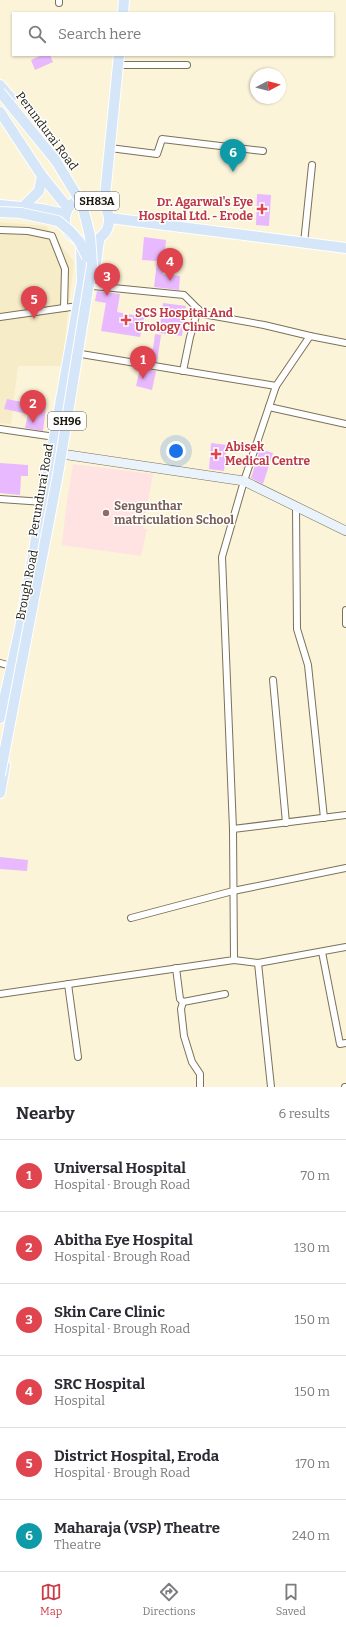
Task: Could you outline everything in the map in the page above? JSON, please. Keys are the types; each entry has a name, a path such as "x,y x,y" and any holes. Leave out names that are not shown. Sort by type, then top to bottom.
{"main road":[{"path":"123,12 124,0"},
{"path":"104,206 119,60"},
{"path":"0,85 65,167 82,199"},
{"name":"Perundurai Road","path":"0,92 56,161 82,204 90,236 92,265 58,474 0,775"},
{"name":"Perundurai Road","path":"0,100 66,184 77,206 85,233 87,257 36,568 0,744"},
{"path":"0,112 67,211"},
{"path":"23,207 39,191 42,176"},
{"name":"SH83A","path":"81,242 70,236 66,229 65,222 67,211 73,203 82,199 93,199 104,206 110,218 108,228 99,240"},
{"name":"SH83A","path":"0,205 67,211"},
{"path":"0,212 21,213 58,221 70,230 79,241 87,257"},
{"name":"SH83A","path":"110,218 346,248"},
{"path":"81,242 92,242 99,240"},
{"name":"Brough Road","path":"0,793 64,455 93,286 99,240"},
{"name":"Brough Road","path":"0,718 20,628 44,502 78,306 82,282 81,242"}],"street":[{"path":"119,60 187,65"},
{"path":"110,148 157,154 162,139 263,151"},
{"path":"304,243 312,165"},
{"path":"0,230 28,231 52,236 65,269 64,308"},
{"path":"93,286 184,295 203,314 264,325 346,343"},
{"path":"0,317 78,306"},
{"path":"183,371 198,309"},
{"path":"234,960 233,830 222,557 244,481 276,386 310,336"},
{"path":"81,354 276,386"},
{"path":"269,407 346,424"},
{"path":"0,429 55,436"},
{"path":"52,453 244,481 346,531"},
{"path":"0,499 44,502"},
{"path":"296,507 297,629 308,665 324,818"},
{"path":"346,610 346,624"},
{"path":"0,663 11,666"},
{"path":"273,680 286,823"},
{"path":"233,830 346,815"},
{"path":"131,918 233,892 346,868"},
{"path":"0,994 234,960 258,963 346,948"},
{"path":"322,952 340,1044 346,1043"},
{"path":"258,963 271,1087"},
{"path":"176,968 180,999 183,1002"},
{"path":"68,984 78,1057"},
{"path":"183,1002 225,994"},
{"path":"183,1002 181,1009 184,1036 192,1062 200,1074 200,1087"}],"shaded area":[{"path":"0,222 46,226 74,262 62,366 18,366 11,424 0,423"},
{"name":"Sengunthar matriculation School","path":"73,464 153,474 143,529 147,529 141,556 62,545"}],"building":[{"path":"40,56 50,56 53,62 35,70 31,60"},
{"path":"257,194 271,195 269,226 256,225"},
{"path":"144,237 166,240 163,274 180,276 179,290 154,287 157,261 142,260"},
{"path":"97,291 120,294 117,312 144,317 140,337 101,331 106,303 95,301"},
{"path":"163,303 186,306 182,336 159,333"},
{"path":"155,334 161,335 157,362 138,358 140,347 153,349"},
{"path":"140,368 156,371 152,390 136,386"},
{"path":"7,399 46,407 43,431 25,428 28,414 4,409"},
{"path":"211,443 227,445 224,471 209,469"},
{"path":"260,449 273,453 263,484 251,478"},
{"path":"0,463 28,465 28,476 21,476 20,495 0,493"},
{"path":"0,857 28,860 27,871 0,869"}],"place":[{"name":"Maharaja (VSP) Theatre","path":"233,172"},
{"name":"Dr. Agarwal's Eye Hospital Ltd. - Erode","path":"262,209"},
{"name":"SRC Hospital","path":"170,281"},
{"name":"Skin Care Clinic","path":"107,296"},
{"name":"District Hospital, Eroda","path":"34,319"},
{"name":"SCS Hospital And Urology Clinic","path":"126,320"},
{"name":"Universal Hospital","path":"143,379"},
{"name":"Abitha Eye Hospital","path":"33,423"},
{"name":"Abisek Medical Centre","path":"216,454"},
{"name":"Sengunthar matriculation School","path":"106,513"}]}
